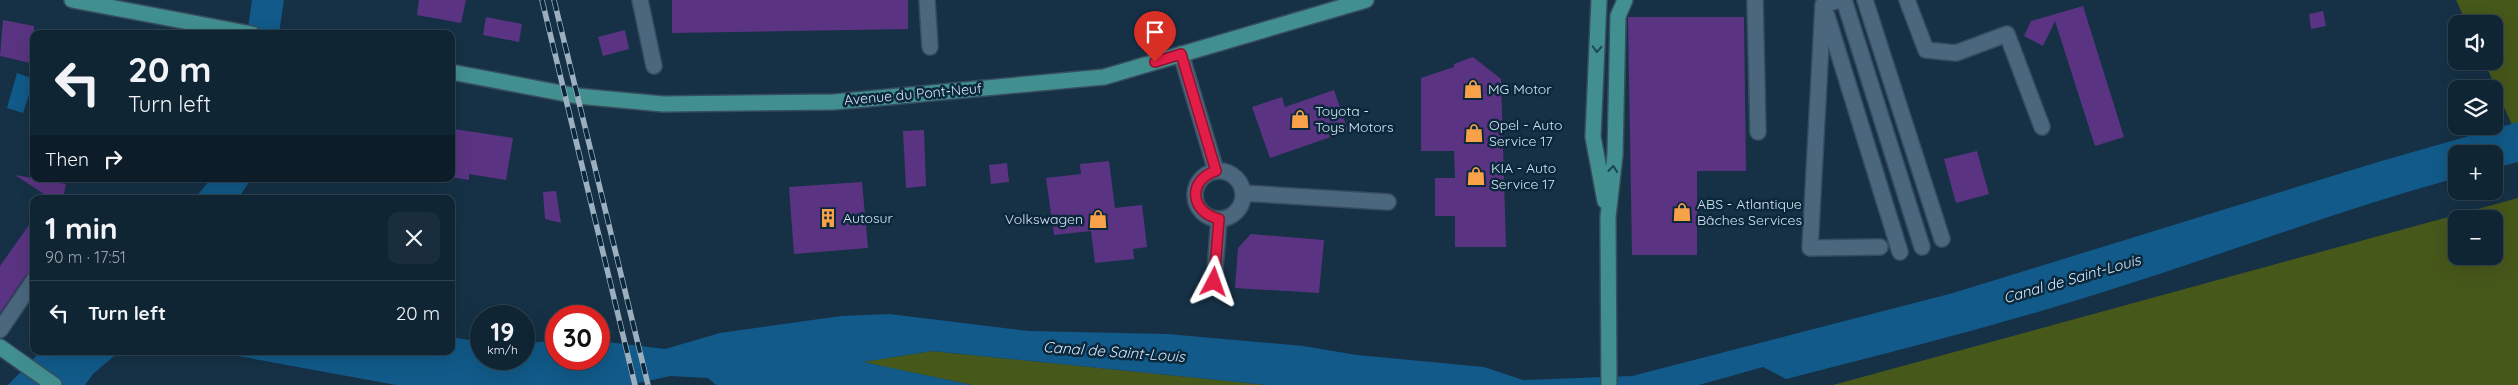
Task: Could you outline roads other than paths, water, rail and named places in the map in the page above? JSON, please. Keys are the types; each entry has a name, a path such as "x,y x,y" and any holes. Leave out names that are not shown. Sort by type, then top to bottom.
{"main road":[{"path":"72,0 230,30"},
{"name":"Avenue du Pont-Neuf","path":"455,73 565,94 663,104 834,102 1104,77 1366,0"},
{"path":"1599,0 1593,136 1608,217"},
{"path":"1609,385 1608,217 1615,155 1618,16 1625,0"},
{"path":"0,346 54,385"}],"street":[{"path":"640,0 654,66"},
{"path":"927,0 930,47"},
{"path":"1755,0 1758,132"},
{"path":"1823,5 1839,0"},
{"path":"1844,0 1922,247"},
{"path":"1865,0 1942,239"},
{"path":"1907,0 1926,50 1956,53 2007,34 2042,127"},
{"path":"1823,5 1810,248 1880,247"},
{"path":"1823,5 1900,252"},
{"path":"1181,54 1216,171"},
{"path":"1216,171 1224,171 1237,178 1243,193 1239,208 1234,214 1219,219 1204,213 1199,208 1195,192 1202,178 1216,171"},
{"path":"1243,193 1388,202"},
{"path":"1214,282 1219,219"},
{"path":"0,330 30,286"}],"water":[{"path":"252,0 284,0 280,30 248,30"},
{"path":"17,73 30,78 30,91 23,113 7,108"},
{"name":"Canal de Saint-Louis","path":"2518,122 2518,162 2503,166 2503,145 2448,145 2448,180 2322,219 2145,279 2022,317 1786,379 1763,367 1699,385 1267,385 932,351 863,362 972,385 716,385 708,378 670,376 630,385 396,385 233,355 455,355 455,338 470,340 470,370 535,370 535,342 545,342 545,370 610,370 610,342 665,349 720,333 841,316 889,314 1029,331 1167,334 1303,346 1357,355 1484,367 1523,380 1632,376 1953,293 2378,162 2472,135 2503,135 2503,126"},
{"path":"208,182 249,182 241,195 197,195"},
{"path":"37,355 115,355 93,374 85,385 8,385"}],"railway":[{"path":"542,0 635,385"},
{"path":"554,0 648,385"}],"place":[{"name":"MG Motor","path":"1473,89"},
{"name":"Toyota - Toys Motors","path":"1300,119"},
{"name":"Opel - Auto Service 17","path":"1474,133"},
{"name":"KIA - Auto Service 17","path":"1476,176"},
{"name":"ABS - Atlantique Bâches Services","path":"1682,212"},
{"name":"Autosur","path":"828,218"},
{"name":"Volkswagen","path":"1098,219"}]}
